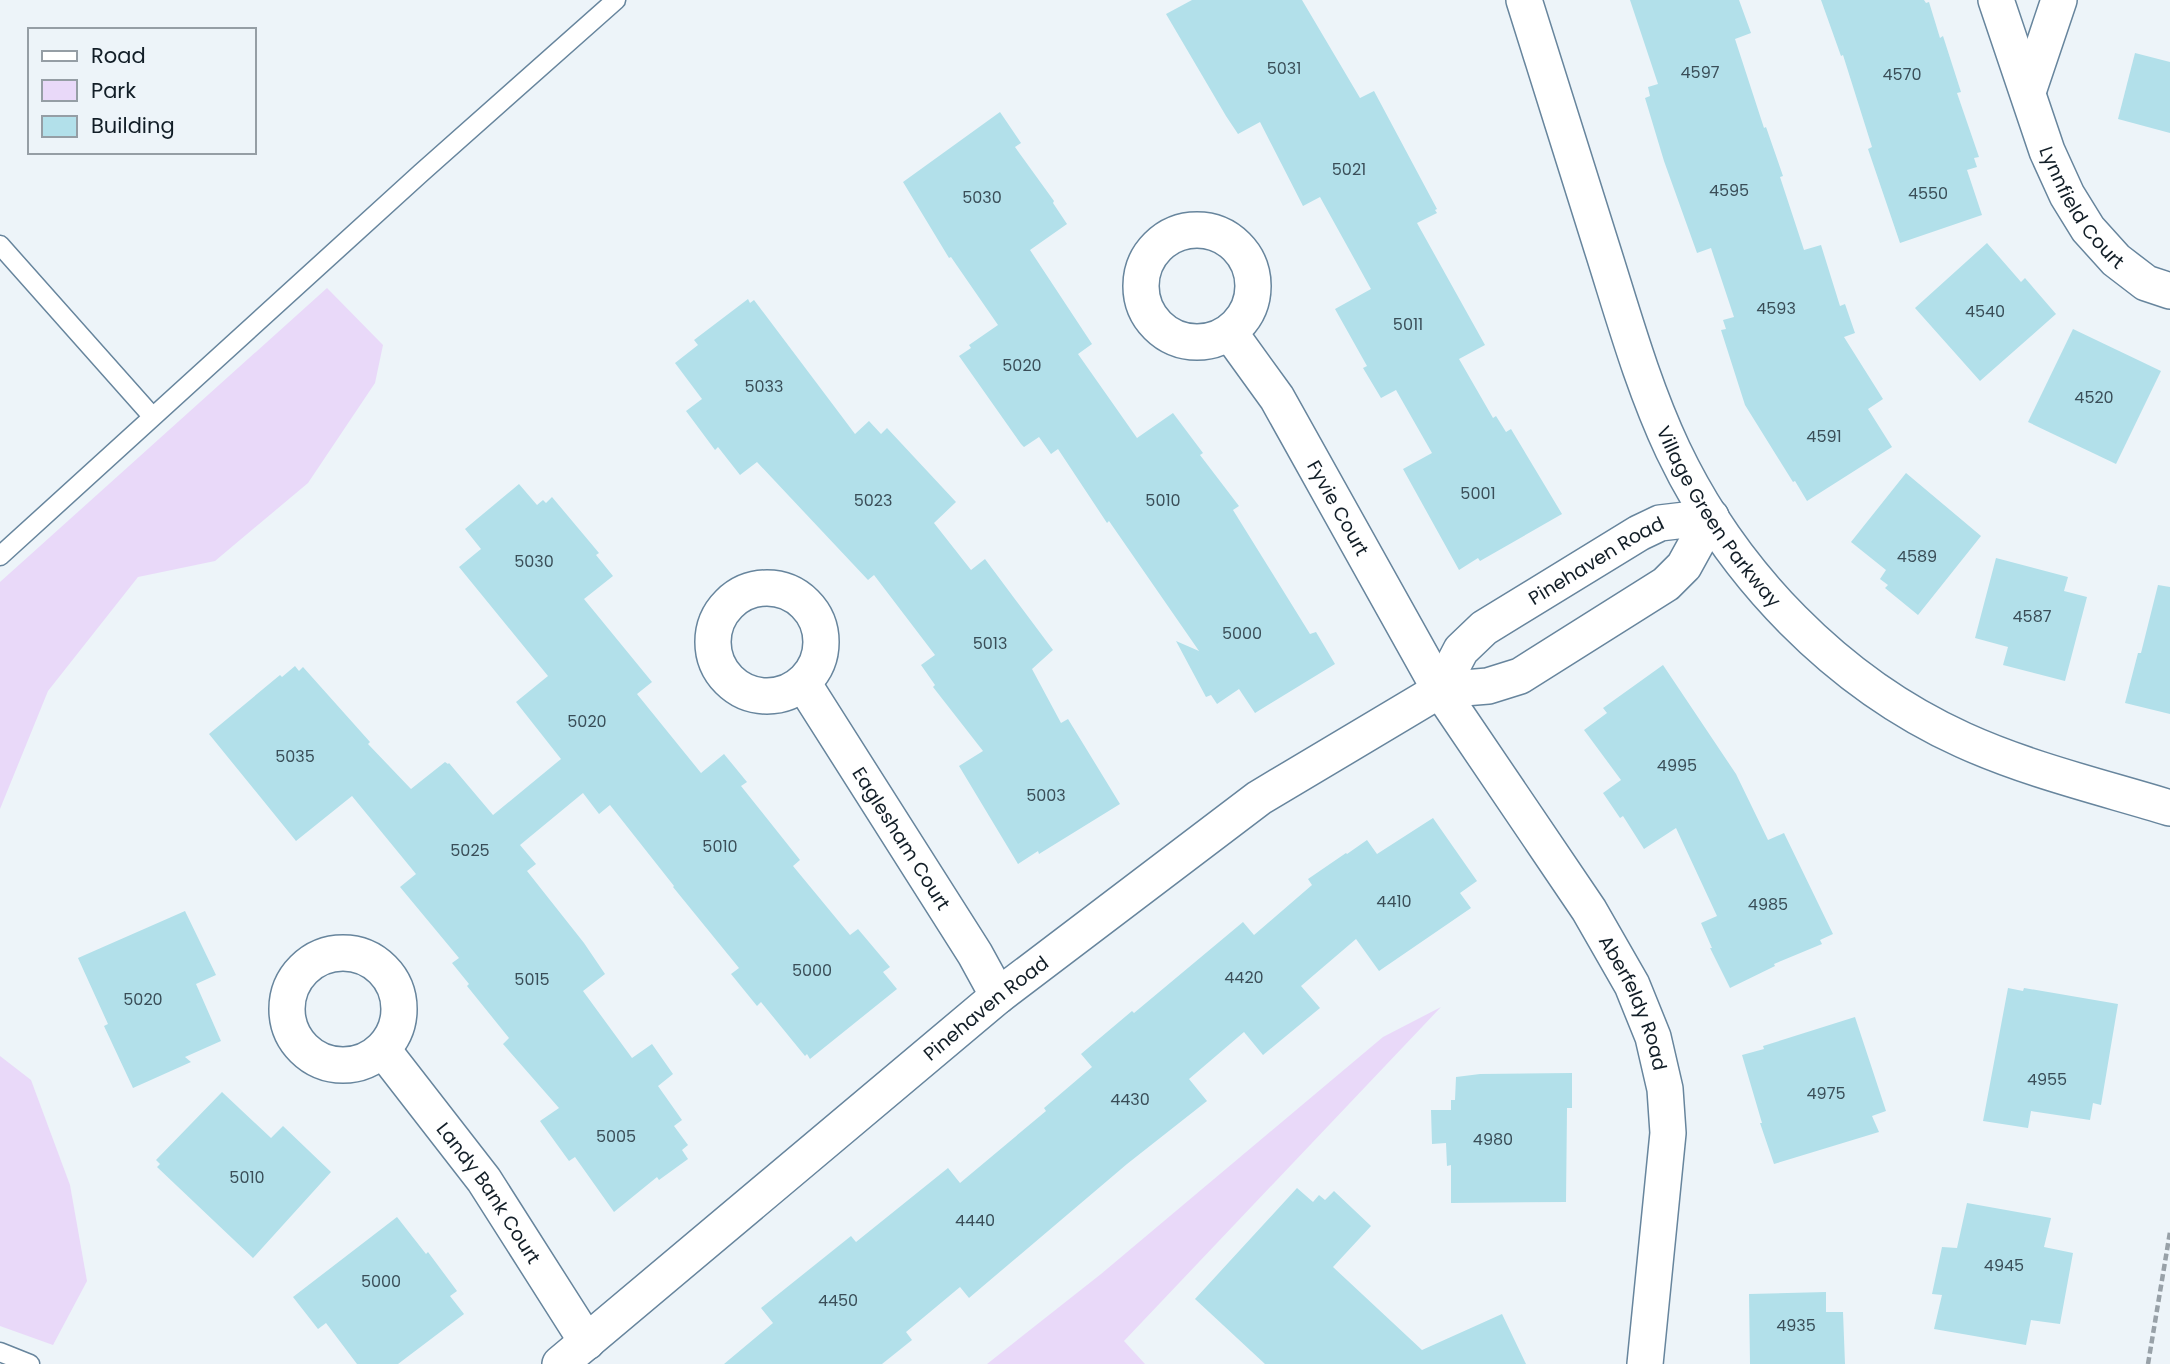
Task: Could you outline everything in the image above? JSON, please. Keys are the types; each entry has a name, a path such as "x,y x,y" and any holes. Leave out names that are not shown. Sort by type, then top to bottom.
{"street":[{"name":"Village Green Parkway","path":"1524,0 1653,403 1673,450 1720,534 1800,626 1855,676 1903,709 1975,745 2170,808"},
{"name":"Lynnfield Court","path":"1996,0 2047,151 2067,195 2088,229 2116,260 2146,283 2170,291"},
{"path":"2028,92 2059,0"},
{"name":"Fyvie Court","path":"1230,333 1277,398 1440,690"},
{"name":"Pinehaven Road","path":"1440,690 1461,650 1484,628 1639,533 1660,523 1711,517"},
{"name":"Pinehaven Road","path":"560,1364 998,996 1259,798 1440,690 1488,686 1520,676 1666,584 1684,566 1711,517"},
{"name":"Eaglesham Court","path":"803,682 975,954 998,996"},
{"name":"Aberfeldy Road","path":"1440,690 1589,910 1632,985 1653,1037 1665,1089 1668,1133 1645,1364"},
{"name":"Landy Bank Court","path":"383,1050 484,1180 587,1342"}],"lane":[{"path":"0,556 152,416 617,0"},
{"path":"0,246 152,416"},
{"path":"0,1352 30,1364"}],"path":[{"path":"2148,1364 2170,1232"}],"green space":[{"path":"327,288 383,345 375,383 308,483 215,561 138,577 48,691 0,809 0,582"},
{"path":"1441,1007 1124,1341 1145,1364 987,1364 1101,1274 1383,1037"},
{"path":"0,1056 31,1080 70,1185 87,1281 53,1345 0,1326"}],"building":[{"path":"1192,0 1302,0 1360,98 1374,91 1437,209 1437,213 1417,223 1485,345 1459,359 1493,418 1496,416 1506,432 1511,429 1562,514 1480,561 1478,558 1459,570 1403,469 1432,453 1396,390 1381,398 1363,368 1367,366 1335,309 1371,289 1320,197 1303,206 1260,122 1238,134 1226,116 1166,14"},
{"path":"1630,0 1739,0 1751,33 1735,39 1783,176 1780,177 1804,250 1821,245 1840,306 1845,304 1855,333 1844,337 1883,399 1868,409 1892,447 1807,501 1745,405 1721,330 1726,329 1723,320 1734,317 1711,248 1697,253 1664,161 1645,98 1650,96 1648,87 1658,84"},
{"path":"1821,0 1929,2 1940,38 1943,36 1961,92 1957,93 1979,157 1974,158 1977,167 1967,170 1982,215 1900,243 1868,149 1872,147 1843,55 1841,56"},
{"path":"2135,53 2170,62 2170,133 2118,119"},
{"path":"1000,112 1021,143 1015,147 1067,224 1030,250 1092,344 1078,354 1137,438 1173,413 1203,453 1200,455 1239,506 1233,510 1310,634 1316,632 1335,664 1255,713 1239,689 1217,704 1211,695 1206,697 1176,641 1199,651 1109,521 1107,523 1058,449 1051,454 1039,437 1024,447 959,356 971,348 969,345 998,325 951,257 949,258 903,182"},
{"path":"1987,243 2021,282 2025,278 2056,314 1980,381 1915,308"},
{"path":"748,299 750,303 754,300 855,434 869,421 881,434 887,428 956,502 934,523 971,570 985,559 1053,650 1032,669 1061,723 1068,719 1120,804 1018,864 959,766 983,751 933,687 935,685 921,665 935,655 874,575 868,580 757,462 740,475 718,447 715,450 686,411 702,399 675,363 698,345 694,340"},
{"path":"2073,329 2161,371 2116,464 2028,422"},
{"path":"1906,473 1981,536 1918,615 1885,588 1888,585 1880,579 1886,570 1851,542"},
{"path":"519,484 537,505 543,500 546,503 552,497 599,553 596,555 613,576 584,599 652,682 637,694 701,773 724,754 747,782 741,786 800,860 793,866 850,935 858,929 890,967 883,972 897,989 810,1059 807,1054 805,1056 761,1002 757,1006 731,974 739,968 610,805 599,814 583,793 520,845 536,864 527,871 605,974 583,991 632,1058 652,1044 673,1074 658,1086 682,1120 674,1126 688,1145 682,1150 688,1159 659,1180 657,1177 614,1212 575,1157 569,1161 540,1121 559,1108 503,1044 509,1038 452,963 459,958 400,887 416,874 352,796 296,841 209,734 280,675 282,677 295,666 299,671 303,667 370,742 368,744 411,789 445,762 449,763 493,815 561,759 516,702 548,676 459,567 481,549 465,529"},
{"path":"1996,558 2068,577 2064,591 2087,597 2065,681 2003,665 2008,647 1975,638"},
{"path":"2158,585 2170,587 2170,714 2125,703"},
{"path":"1663,665 1736,774 1768,840 1784,833 1833,934 1820,940 1822,944 1774,964 1775,966 1730,988 1701,923 1717,916 1676,828 1644,849 1623,816 1620,818 1603,793 1621,780 1584,730 1607,713 1603,708"},
{"path":"1433,818 1477,881 1460,893 1471,908 1379,971 1356,939 1301,986 1320,1008 1263,1055 1244,1032 1189,1079 1207,1101 1127,1164 969,1298 960,1287 906,1332 912,1340 882,1364 724,1364 773,1323 761,1308 851,1236 856,1242 948,1168 960,1183 1046,1111 1044,1108 1092,1067 1081,1054 1243,922 1254,935 1312,885 1308,879 1346,853 1367,840 1377,854"},
{"path":"185,911 216,975 196,984 221,1041 185,1057 191,1062 133,1088 104,1026 108,1024 78,958"},
{"path":"2008,988 2023,991 2024,988 2118,1004 2101,1105 2093,1103 2090,1120 2031,1111 2028,1128 1983,1121"},
{"path":"1855,1017 1886,1111 1872,1116 1879,1132 1774,1164 1742,1055"},
{"path":"1572,1073 1572,1108 1567,1108 1566,1202 1451,1203 1451,1165 1447,1166 1446,1143 1432,1144 1431,1110 1451,1110 1451,1100 1455,1100 1456,1077 1480,1074"},
{"path":"222,1092 271,1138 283,1126 331,1172 253,1258 157,1167 160,1164 156,1160"},
{"path":"1297,1188 1313,1202 1319,1195 1325,1200 1334,1191 1371,1226 1333,1267 1422,1350 1502,1314 1526,1364 1265,1364 1195,1299"},
{"path":"1967,1203 2051,1218 2044,1247 2073,1253 2060,1324 2031,1320 2026,1345 1934,1329 1942,1295 1932,1294 1942,1247 1957,1248"},
{"path":"397,1217 457,1291 450,1296 464,1314 398,1364 357,1364 326,1323 318,1329 293,1297"},
{"path":"1826,1292 1826,1312 1843,1312 1845,1364 1750,1364 1749,1294"}]}
